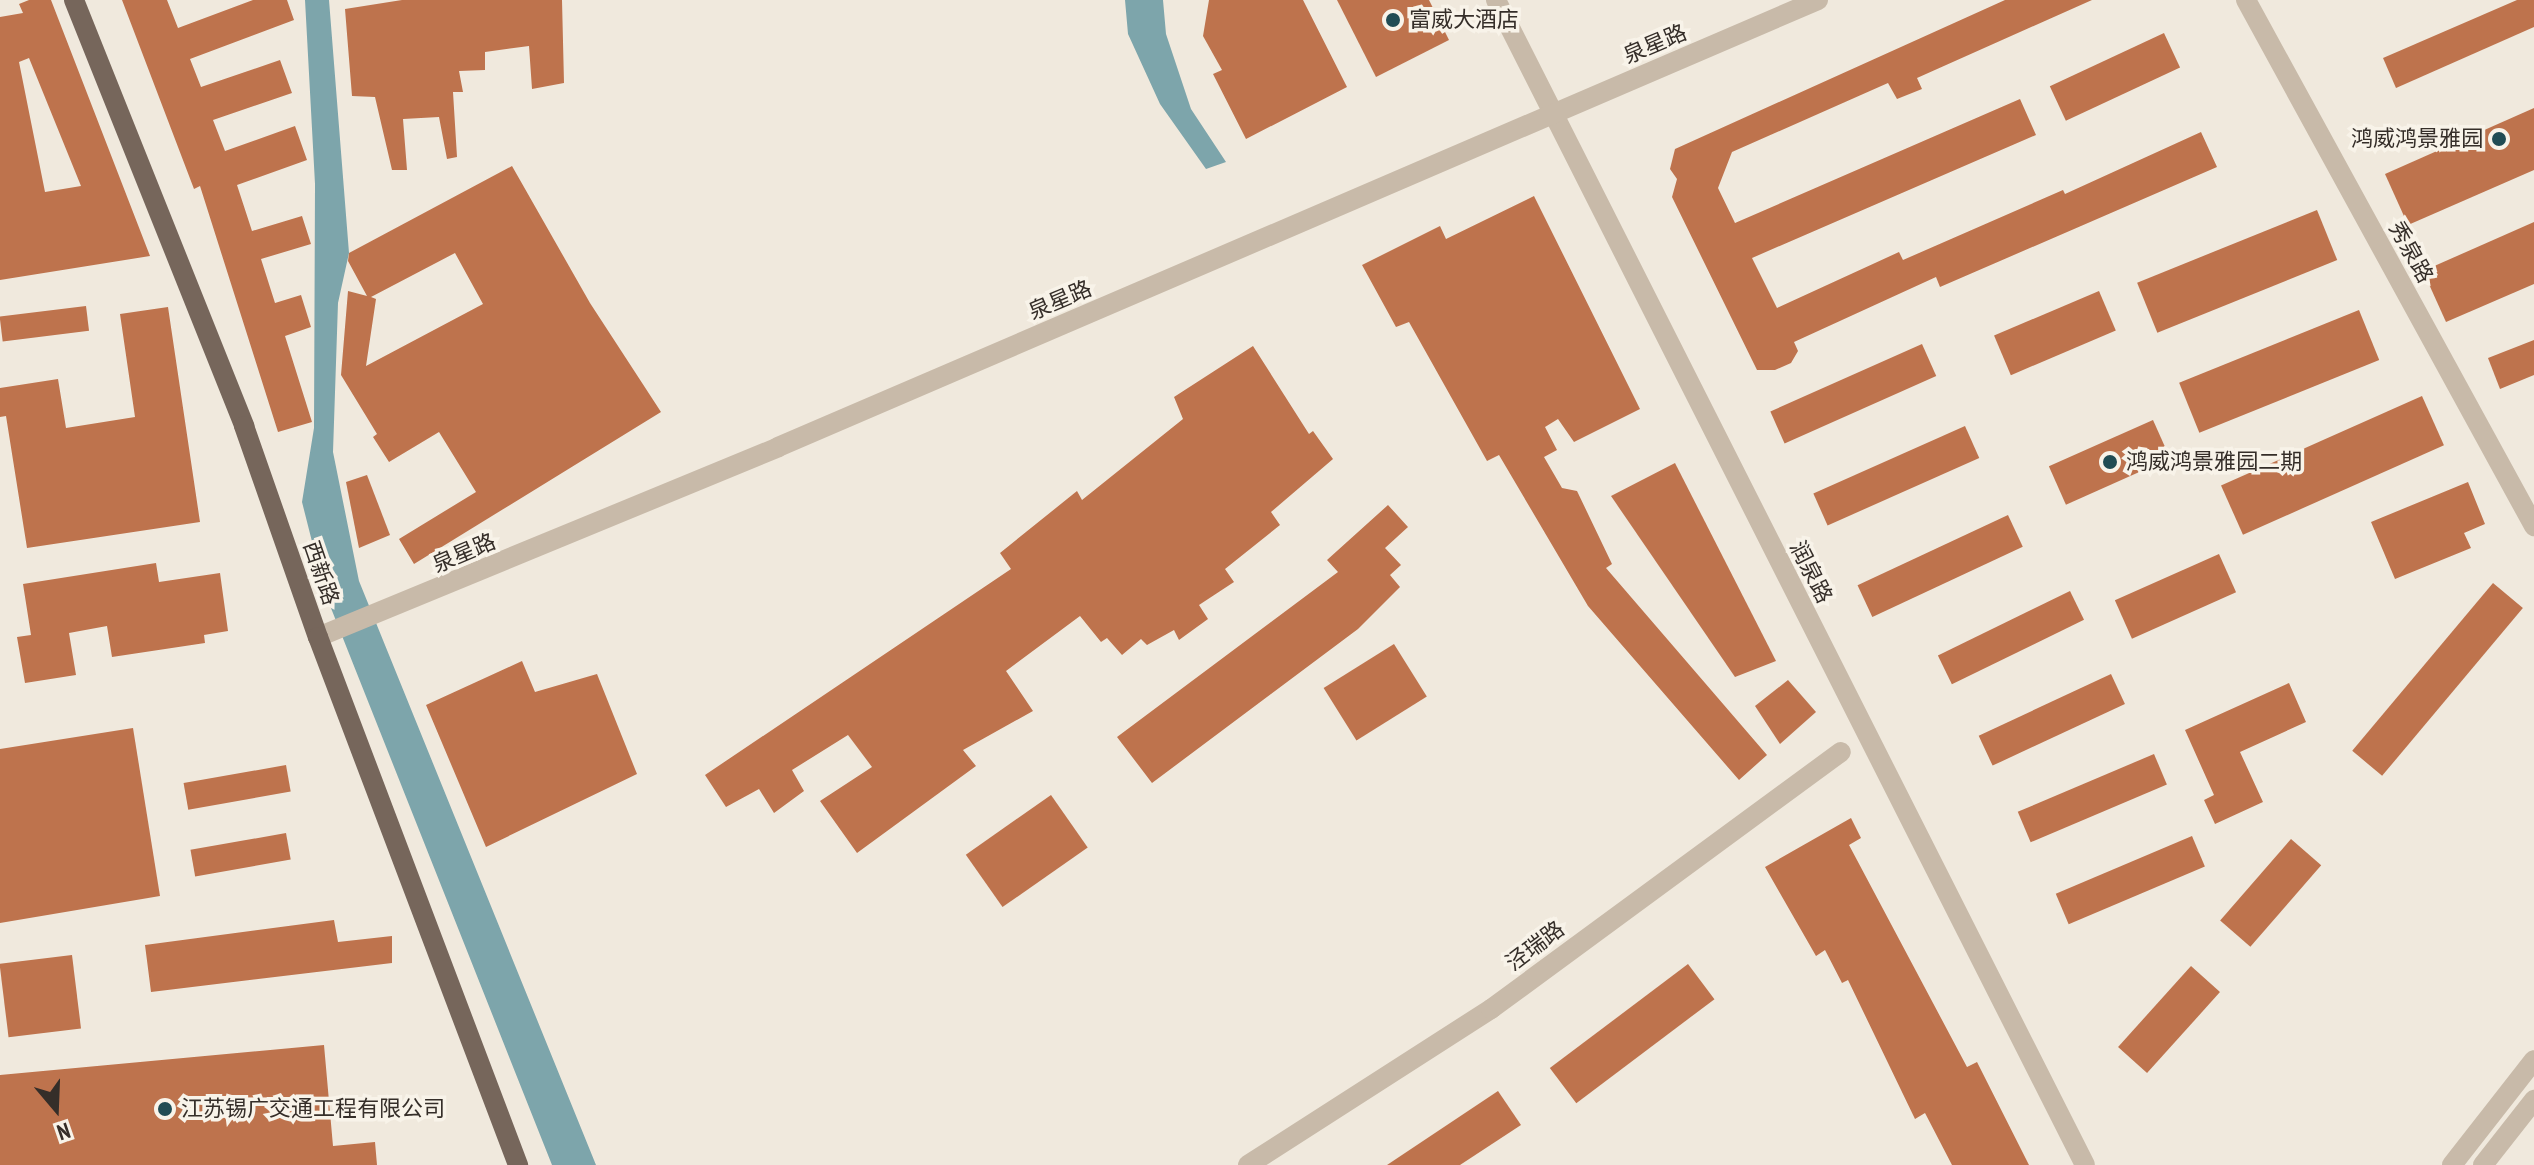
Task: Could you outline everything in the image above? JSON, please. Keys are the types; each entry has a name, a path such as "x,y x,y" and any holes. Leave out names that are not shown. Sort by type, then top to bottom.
{"main road":[{"name":"西新路","path":"74,0 325,634 518,1165"}],"street":[{"name":"润泉路","path":"1496,0 2085,1165"},
{"name":"泉星路","path":"325,634 386,612 1818,0"},
{"name":"秀泉路","path":"2246,0 2534,526"},
{"name":"泾瑞路","path":"1248,1165 1491,1009 1841,752"},
{"path":"2452,1165 2534,1060"},
{"path":"2483,1165 2534,1100"}],"water":[{"path":"305,0 329,0 349,253 338,303 333,452 359,581 596,1165 552,1165 325,593 302,502 314,428 315,184"},
{"path":"1125,0 1163,0 1166,34 1191,109 1226,162 1206,169 1160,104 1128,34"}],"building":[{"path":"29,0 51,0 150,256 0,280 0,17 23,13 19,4","holes":["29,58 81,186 45,192 19,62"]},
{"path":"122,0 167,0 178,28 253,0 287,0 294,20 190,59 201,87 280,60 292,93 213,120 225,151 295,126 307,160 237,185 252,231 302,216 311,244 261,259 275,303 301,295 311,327 285,336 312,422 278,432 200,186 194,189"},
{"path":"402,0 562,0 564,83 532,89 529,46 485,52 485,70 459,71 463,92 453,92 457,157 447,159 439,117 403,119 407,170 392,170 375,97 352,96 345,9"},
{"path":"1209,0 1303,0 1347,87 1246,139 1213,74 1222,70 1203,36"},
{"name":"富威大酒店","path":"1337,0 1429,0 1449,40 1376,77"},
{"path":"2005,0 2092,0 1917,78 1922,89 1897,99 1888,83 1732,152 1718,188 1735,223 2020,99 2036,135 1752,258 1777,308 1899,252 1903,260 2063,190 2065,194 2201,132 2217,167 1940,287 1936,277 1794,342 1798,351 1791,363 1775,370 1757,370 1672,197 1677,179 1670,169 1675,149"},
{"path":"2517,0 2534,0 2534,27 2396,88 2383,58"},
{"path":"2164,33 2180,67 2066,121 2050,86"},
{"name":"鸿威鸿景雅园","path":"2534,108 2534,170 2408,225 2385,174"},
{"path":"512,166 590,303 661,412 414,564 399,539 476,492 439,432 389,462 373,437 377,434 341,375 348,291 367,296 348,261 349,253","holes":["455,253 483,304 366,366 376,299 371,297"]},
{"path":"1534,196 1640,409 1574,442 1558,419 1545,427 1557,450 1544,457 1562,488 1577,491 1612,564 1606,568 1767,755 1739,780 1588,606 1499,455 1487,461 1409,322 1396,327 1362,265 1440,226 1446,239"},
{"path":"2317,210 2337,260 2157,333 2137,283"},
{"path":"2534,222 2534,284 2446,322 2423,271"},
{"path":"2099,291 2116,331 2011,375 1994,336"},
{"path":"86,306 89,331 3,341 0,317"},
{"path":"168,307 200,522 27,548 6,416 0,417 0,388 58,379 66,428 135,417 120,314"},
{"path":"2359,310 2379,360 2199,433 2179,383"},
{"path":"2534,340 2534,375 2500,389 2488,358"},
{"path":"1922,344 1936,376 1785,443 1770,412"},
{"path":"1253,346 1309,434 1313,431 1333,459 1271,512 1280,525 1225,569 1234,582 1199,605 1208,619 1179,640 1174,630 1147,645 1141,639 1122,655 1107,638 1101,642 1080,616 1006,671 1033,711 963,750 976,766 857,853 820,801 872,767 848,735 792,770 804,791 774,813 759,789 726,807 705,775 1011,569 1000,553 1077,491 1082,500 1183,419 1174,397"},
{"path":"2422,396 2444,445 2243,535 2221,485"},
{"name":"鸿威鸿景雅园二期","path":"2153,420 2170,458 2066,505 2049,466"},
{"path":"1965,426 1979,458 1828,525 1813,494"},
{"path":"1675,463 1776,661 1735,677 1611,496"},
{"path":"367,475 390,535 359,548 346,482"},
{"path":"2468,482 2485,524 2464,533 2471,548 2395,579 2371,522"},
{"path":"1388,505 1408,527 1385,548 1401,565 1390,575 1400,587 1358,629 1152,783 1117,737 1338,572 1327,560"},
{"path":"2008,515 2023,547 1872,617 1858,585"},
{"path":"2219,554 2236,592 2132,639 2115,600"},
{"path":"156,563 159,582 220,573 228,631 204,635 205,643 112,657 107,626 69,633 76,675 25,683 17,637 31,635 23,584"},
{"path":"2493,583 2523,608 2382,776 2352,751"},
{"path":"2070,591 2084,620 1952,684 1938,655"},
{"path":"1394,644 1427,697 1356,741 1324,688"},
{"path":"522,661 535,692 597,674 637,774 486,847 426,705"},
{"path":"2111,674 2125,704 1993,766 1979,736"},
{"path":"1788,680 1816,712 1780,744 1755,706"},
{"path":"2289,683 2306,722 2240,752 2263,802 2215,824 2204,800 2214,795 2185,730"},
{"path":"133,728 160,896 0,923 0,749"},
{"path":"2154,754 2167,784 2031,842 2018,812"},
{"path":"286,765 291,792 188,810 184,783"},
{"path":"1051,795 1088,847 1003,907 966,855"},
{"path":"1851,818 1861,838 1849,845 1967,1067 1977,1062 2029,1165 1952,1165 1925,1113 1915,1119 1848,980 1842,983 1825,950 1816,956 1765,867"},
{"path":"286,833 291,860 195,876 190,850"},
{"path":"2192,836 2205,866 2069,924 2056,894"},
{"path":"2291,839 2321,865 2250,947 2220,921"},
{"path":"334,920 338,942 392,936 392,963 151,992 145,945"},
{"path":"72,955 81,1028 9,1037 0,964"},
{"path":"1688,964 1714,999 1576,1103 1550,1068"},
{"path":"2191,966 2220,992 2147,1073 2118,1047"},
{"name":"江苏锡广交通工程有限公司","path":"324,1045 333,1146 375,1142 377,1165 0,1165 0,1075"},
{"path":"1498,1091 1521,1125 1460,1165 1387,1165"}],"place":[{"name":"富威大酒店","path":"1393,20"},
{"name":"鸿威鸿景雅园","path":"2499,139"},
{"name":"鸿威鸿景雅园二期","path":"2110,462"},
{"name":"江苏锡广交通工程有限公司","path":"165,1109"}]}
